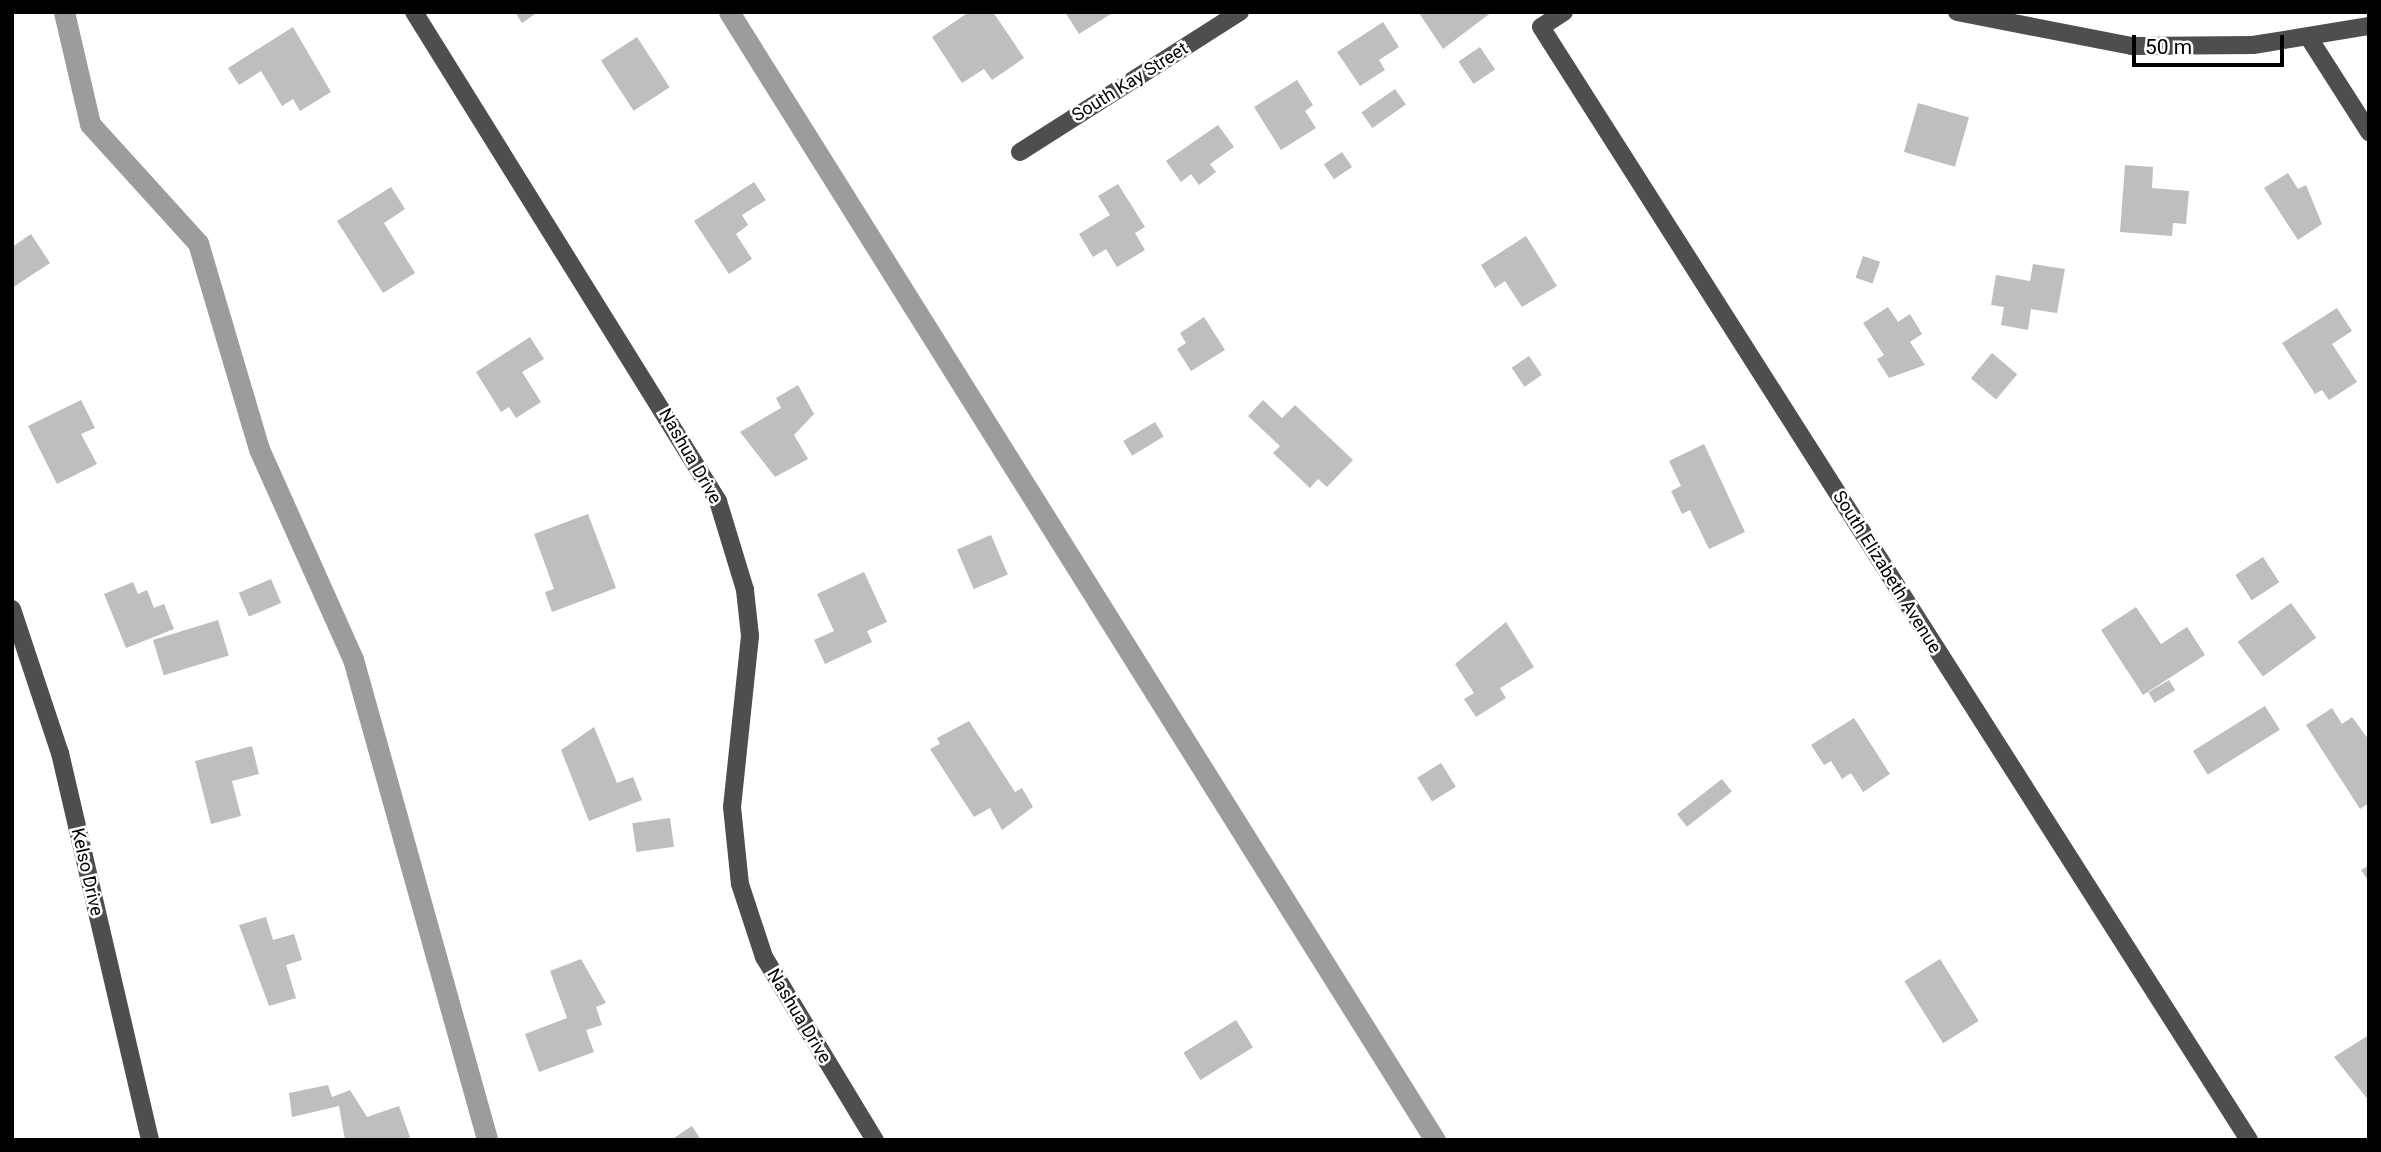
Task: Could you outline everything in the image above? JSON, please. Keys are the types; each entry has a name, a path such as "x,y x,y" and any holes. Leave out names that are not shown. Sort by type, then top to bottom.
{"street":[{"name":"Nashua Drive","path":"414,12 718,501 745,590 750,636 732,807 740,884 764,957 874,1140"},
{"name":"South Kay Street","path":"1020,152 1240,12"},
{"name":"South Elizabeth Avenue","path":"1564,12 1541,27 2249,1140"},
{"path":"1957,12 2132,46 2309,38 2369,26"},
{"path":"2309,38 2369,132"},
{"name":"Kelso Drive","path":"12,609 60,753 150,1140"}],"building":[{"path":"515,12 538,12 522,23"},
{"path":"969,12 993,12 1024,58 992,80 984,69 962,83 932,37"},
{"path":"1065,12 1114,12 1079,34"},
{"path":"1421,12 1492,12 1443,49 1419,13"},
{"path":"1383,22 1399,47 1379,60 1385,70 1360,86 1337,52"},
{"path":"293,27 331,92 300,111 293,99 282,106 261,71 239,85 228,68"},
{"path":"637,37 670,87 634,111 601,60"},
{"path":"1480,47 1495,69 1474,84 1458,62"},
{"path":"1297,80 1313,105 1305,111 1316,128 1281,150 1254,107"},
{"path":"1395,89 1406,105 1372,128 1361,113"},
{"path":"1918,103 1969,118 1955,167 1904,152"},
{"path":"1218,125 1234,147 1210,164 1216,172 1199,185 1191,174 1181,182 1166,161"},
{"path":"1342,152 1352,167 1334,179 1324,164"},
{"path":"2125,165 2153,167 2152,188 2189,191 2186,224 2173,223 2172,236 2120,232"},
{"path":"2288,173 2298,189 2306,185 2322,224 2298,240 2264,188"},
{"path":"754,182 766,200 742,215 748,225 736,234 752,259 729,274 694,221"},
{"path":"1118,184 1145,227 1135,233 1145,250 1117,267 1106,249 1093,257 1079,234 1110,215 1098,196"},
{"path":"391,187 405,209 384,223 415,273 383,293 337,221"},
{"path":"31,234 50,263 12,288 12,247"},
{"path":"1526,236 1557,286 1522,307 1505,281 1495,288 1481,265"},
{"path":"1863,256 1880,262 1873,284 1856,278"},
{"path":"2033,264 2065,269 2057,313 2031,309 2028,330 2001,325 2004,307 1991,305 1996,275 2030,281"},
{"path":"1888,307 1898,322 1910,314 1922,334 1910,342 1925,365 1889,378 1877,359 1884,355 1863,323"},
{"path":"2337,308 2352,331 2332,344 2357,382 2329,400 2322,390 2315,394 2282,343"},
{"path":"1204,317 1225,350 1191,371 1177,349 1186,343 1180,333"},
{"path":"530,337 544,359 522,372 541,402 516,418 509,407 501,412 476,372"},
{"path":"1992,353 2017,374 1996,399 1971,378"},
{"path":"1529,356 1542,375 1524,387 1512,368"},
{"path":"798,385 814,414 794,435 808,459 775,477 740,432 781,408 776,398"},
{"path":"81,400 95,428 81,434 97,464 57,484 28,426"},
{"path":"1263,400 1282,418 1295,405 1353,460 1327,487 1318,479 1310,488 1273,453 1280,446 1248,416"},
{"path":"1155,422 1164,437 1132,456 1123,441"},
{"path":"1704,444 1745,532 1709,549 1690,510 1682,514 1671,491 1681,486 1669,461"},
{"path":"588,514 616,588 552,612 545,592 554,589 534,534"},
{"path":"991,535 1008,575 974,589 957,549"},
{"path":"2263,557 2279,582 2252,600 2235,575"},
{"path":"864,572 887,622 867,631 872,642 825,664 814,640 834,631 817,594"},
{"path":"271,579 281,603 249,617 239,593"},
{"path":"133,582 138,594 147,590 154,608 164,604 174,629 126,648 104,594"},
{"path":"2291,603 2316,638 2263,677 2238,642"},
{"path":"2136,607 2161,644 2187,627 2205,655 2143,695 2101,630"},
{"path":"218,620 229,655 164,675 153,640"},
{"path":"1506,622 1534,667 1500,688 1506,698 1476,717 1464,699 1474,693 1455,664"},
{"path":"2169,680 2175,690 2155,703 2148,692"},
{"path":"2265,706 2280,730 2208,775 2193,751"},
{"path":"2332,708 2342,724 2352,717 2369,740 2369,803 2360,809 2306,725"},
{"path":"1854,718 1890,774 1863,792 1851,773 1842,779 1831,761 1824,765 1811,745"},
{"path":"969,721 1015,792 1022,788 1033,807 1002,830 990,808 974,817 930,749 940,744 937,738"},
{"path":"594,727 617,783 633,777 642,800 589,821 561,750"},
{"path":"252,746 259,774 232,781 241,816 211,824 195,761"},
{"path":"1441,763 1456,787 1432,802 1417,778"},
{"path":"1722,779 1732,792 1687,827 1677,814"},
{"path":"670,818 674,847 636,852 632,823"},
{"path":"2369,865 2369,882 2361,870"},
{"path":"266,917 273,940 294,934 302,960 286,965 296,998 269,1006 239,925"},
{"path":"581,959 606,1003 596,1007 602,1025 586,1030 594,1052 539,1072 525,1034 567,1018 550,971"},
{"path":"1940,959 1979,1021 1943,1043 1904,981"},
{"path":"1236,1020 1253,1047 1200,1080 1183,1053"},
{"path":"2369,1035 2369,1101 2334,1057"},
{"path":"328,1085 332,1097 350,1090 367,1117 399,1106 411,1140 345,1140 339,1106 292,1117 289,1093"},
{"path":"692,1126 701,1140 671,1140"}],"waterway":[{"path":"64,12 90,124 198,243 259,449 353,659 487,1140"},
{"path":"729,12 1435,1140"}]}
